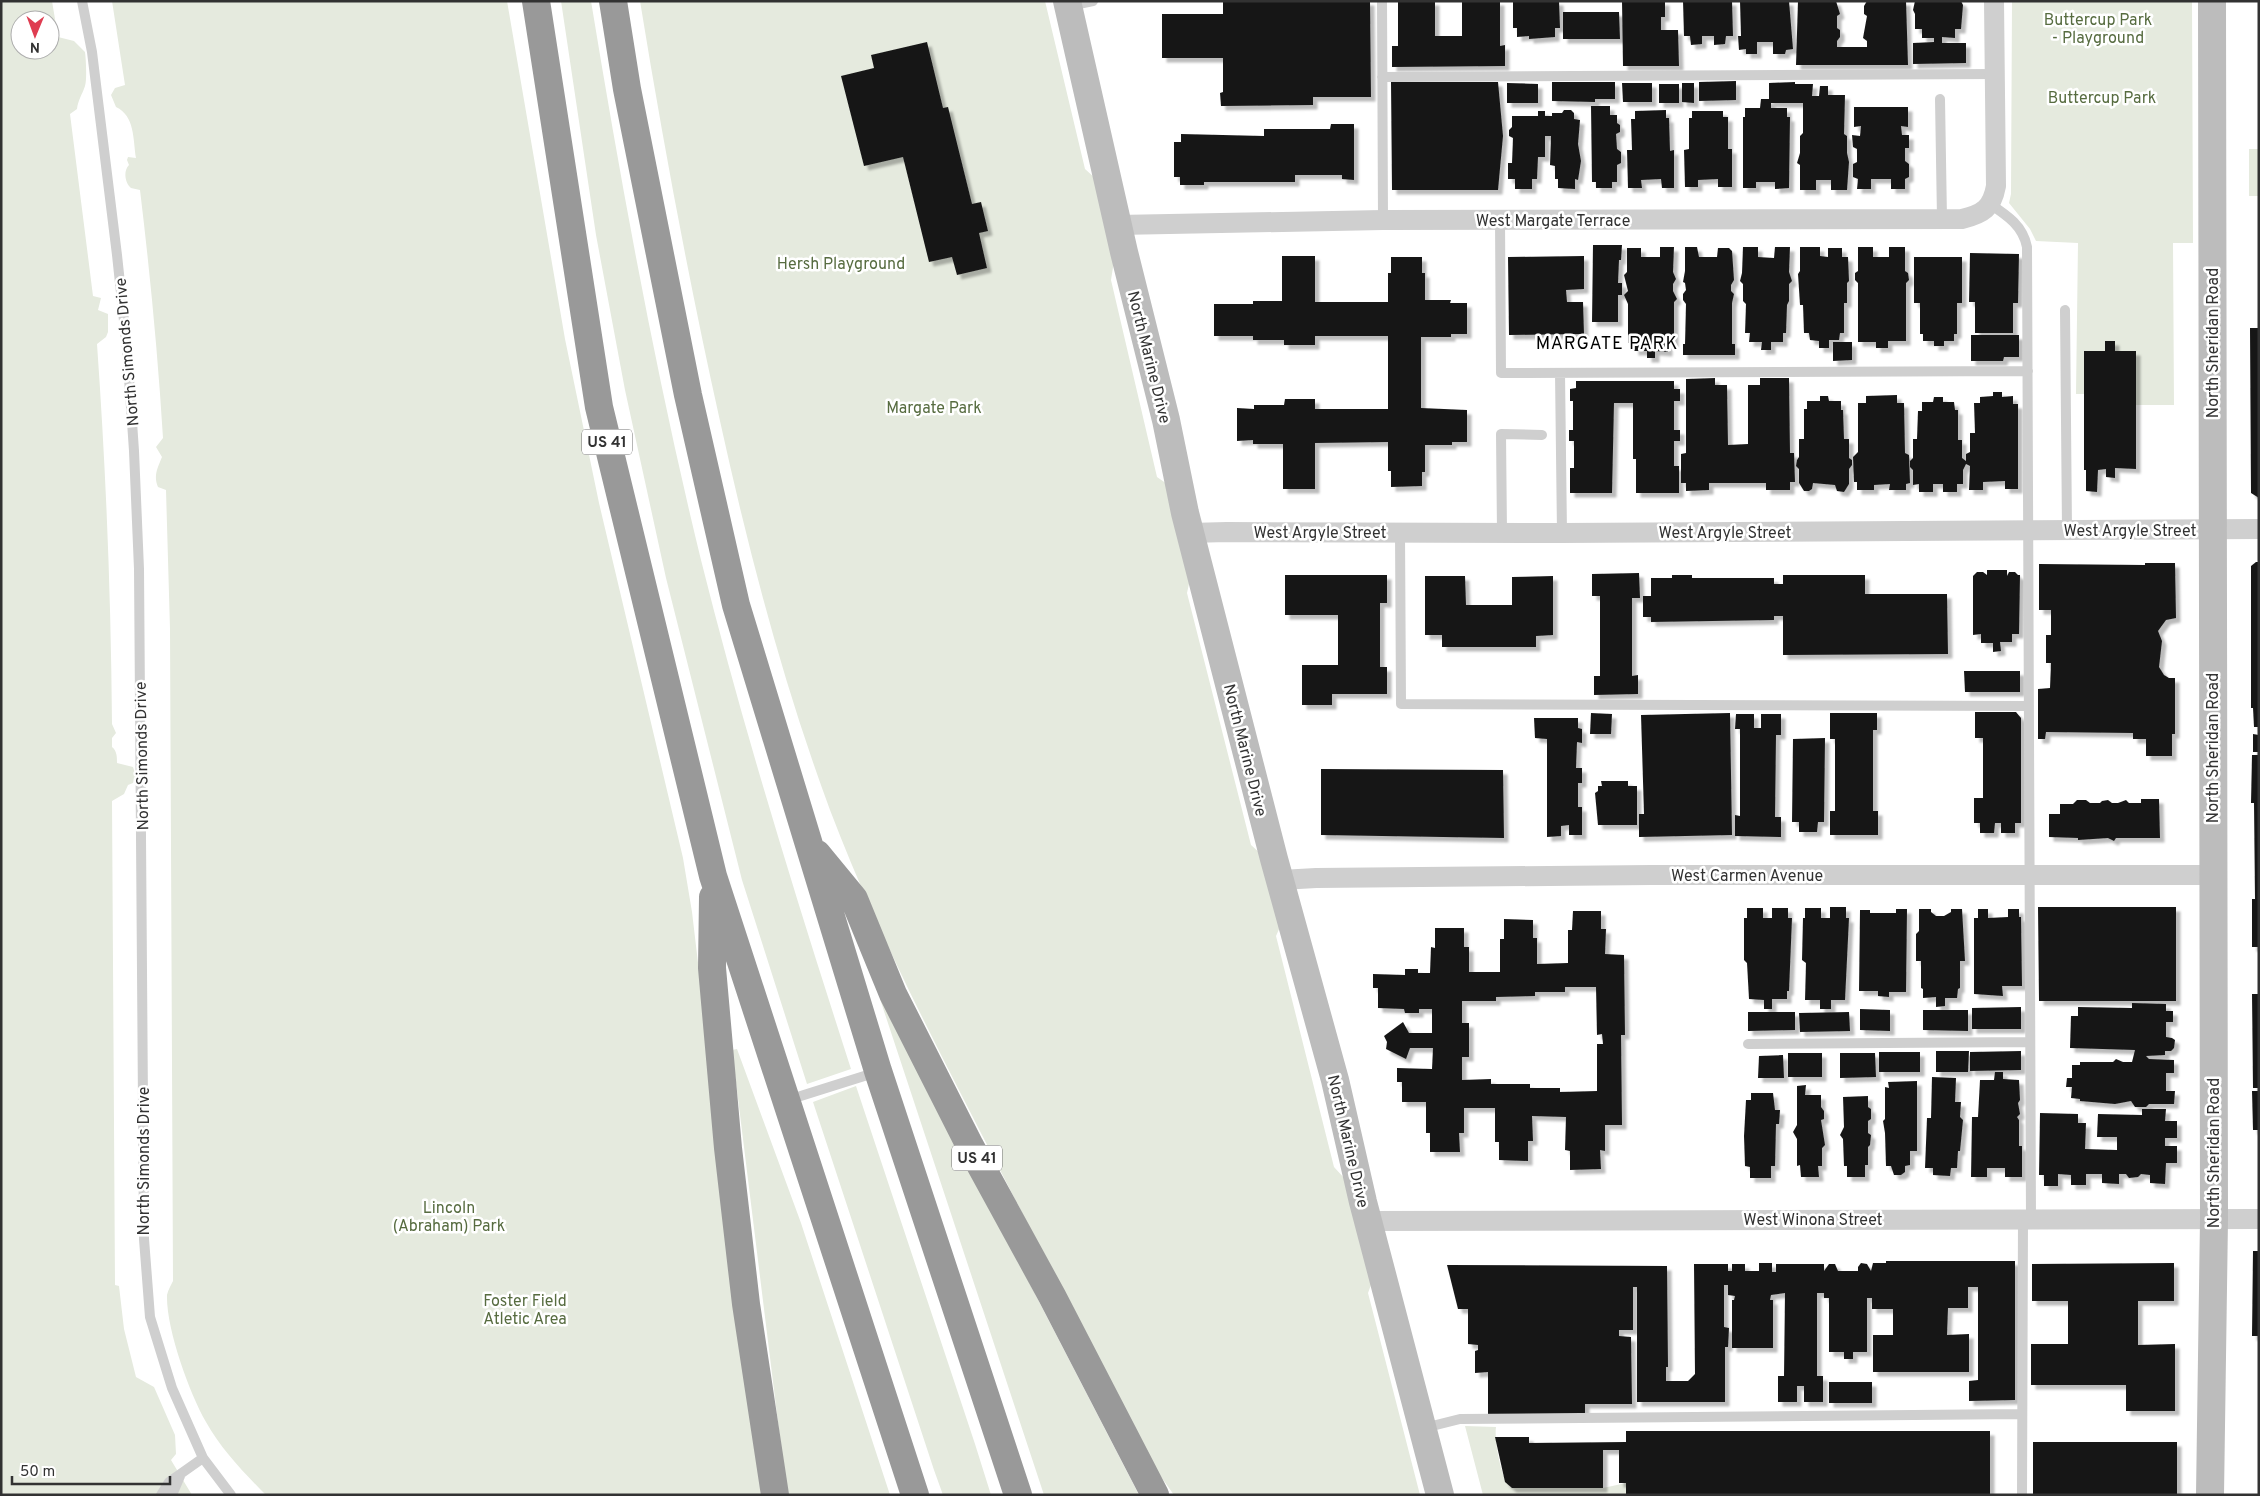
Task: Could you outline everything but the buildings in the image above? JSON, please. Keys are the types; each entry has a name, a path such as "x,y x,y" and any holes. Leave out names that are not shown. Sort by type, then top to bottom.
{"highway":[{"name":"US 41","path":"536,1 599,407 713,876 712,968 728,1148 746,1304 775,1495"},
{"name":"US 41","path":"613,1 627,89 688,395 734,596 808,843 854,899 893,994 970,1146 1154,1488"},
{"path":"808,843 878,1071 1018,1495"},
{"path":"713,876 915,1495"}],"street":[{"path":"1988,207 1994,199 1996,186 1994,1"},
{"name":"North Sheridan Road","path":"2210,1495 2214,1219 2212,1"},
{"name":"North Marine Drive","path":"1076,3 1118,225 1166,420 1190,533 1280,880 1335,1080 1368,1221 1440,1495"},
{"name":"West Margate Terrace","path":"1118,225 1382,220 1962,219 1975,216 1988,207"},
{"name":"West Argyle Street","path":"1190,533 2259,529"},
{"name":"West Carmen Avenue","path":"1280,880 1316,878 1651,875 2213,875"},
{"name":"West Winona Street","path":"1368,1221 2259,1219"}],"lane":[{"name":"North Simonds Drive","path":"82,1 92,52 117,255 127,349 134,451 139,569 144,1229 147,1294 156,1338 172,1388 203,1458 231,1495"},
{"path":"1382,1 1382,220"},
{"path":"1382,76 1995,74"},
{"path":"1940,98 1942,219"},
{"path":"1988,207 2009,216 2025,235 2027,247 2030,1042 2022,1495"},
{"path":"1500,220 1501,373 2028,371"},
{"path":"2065,310 2067,530"},
{"path":"1560,373 1562,532"},
{"path":"1502,532 1501,434 1542,435"},
{"path":"1400,533 1401,704 2029,706"},
{"path":"1748,1044 2030,1042"},
{"path":"786,1100 878,1071"},
{"path":"1423,1428 1460,1419 2022,1414"},
{"path":"162,1495 169,1482 203,1458"},
{"path":"172,1495 180,1476"}],"green space":[{"path":"1,1 52,1 54,10 10,10 10,60 60,60 60,38 74,41 85,52 85,86 77,109 70,114 93,296 101,298 98,310 108,314 108,332 106,337 97,344 108,534 112,724 116,733 112,738 112,747 116,752 117,763 133,767 136,776 133,783 128,785 124,794 112,801 115,1285 119,1286 124,1329 136,1377 154,1387 175,1435 176,1454 171,1460 192,1495 1,1495"},
{"name":"Lincoln (Abraham) Park","path":"112,1 507,1 565,339 599,503 683,858 692,912 761,1495 266,1495 226,1451 199,1409 174,1342 167,1295 173,1281 170,629 166,490 158,487 156,479 162,457 156,447 163,438 159,376 140,190 131,188 127,183 126,177 126,170 129,165 128,157 136,158 133,136 127,116 116,107 111,95 115,88 125,85"},
{"path":"561,1 591,1 641,282 669,421 701,560 772,816 851,1069 807,1084 742,880 666,578 625,390 596,235"},
{"name":"Margate Park","path":"640,1 1045,1 1085,169 1095,178 1114,261 1111,280 1157,477 1167,484 1190,579 1187,593 1251,845 1261,854 1280,927 1276,936 1334,1167 1345,1179 1372,1282 1368,1293 1420,1495 1174,1495 1144,1453 888,947 848,856 813,762 768,617 731,470 687,264"},
{"name":"Buttercup Park","path":"2012,1 2192,1 2193,243 2173,243 2174,405 2136,405 2136,351 2115,351 2115,341 2105,341 2105,351 2084,351 2084,394 2076,394 2078,243 2036,241 2030,229 2009,203 2011,194"},
{"path":"2249,149 2259,149 2259,196 2249,196"},
{"path":"882,998 1139,1495 1044,1495 880,999"},
{"path":"737,1049 801,1223 890,1495 787,1495 732,1050"},
{"path":"856,1086 991,1495 943,1495 934,1470 813,1102"},
{"path":"1465,1426 1496,1427 1497,1450 1505,1478 1512,1488 1603,1488 1626,1483 1626,1495 1483,1495"}],"district":[{"name":"MARGATE PARK","path":"1607,343"}],"park label":[{"name":"Buttercup Park - Playground","path":"2098,28"},
{"name":"Hersh Playground","path":"841,263"},
{"name":"Foster Field Atletic Area","path":"525,1309"}]}
